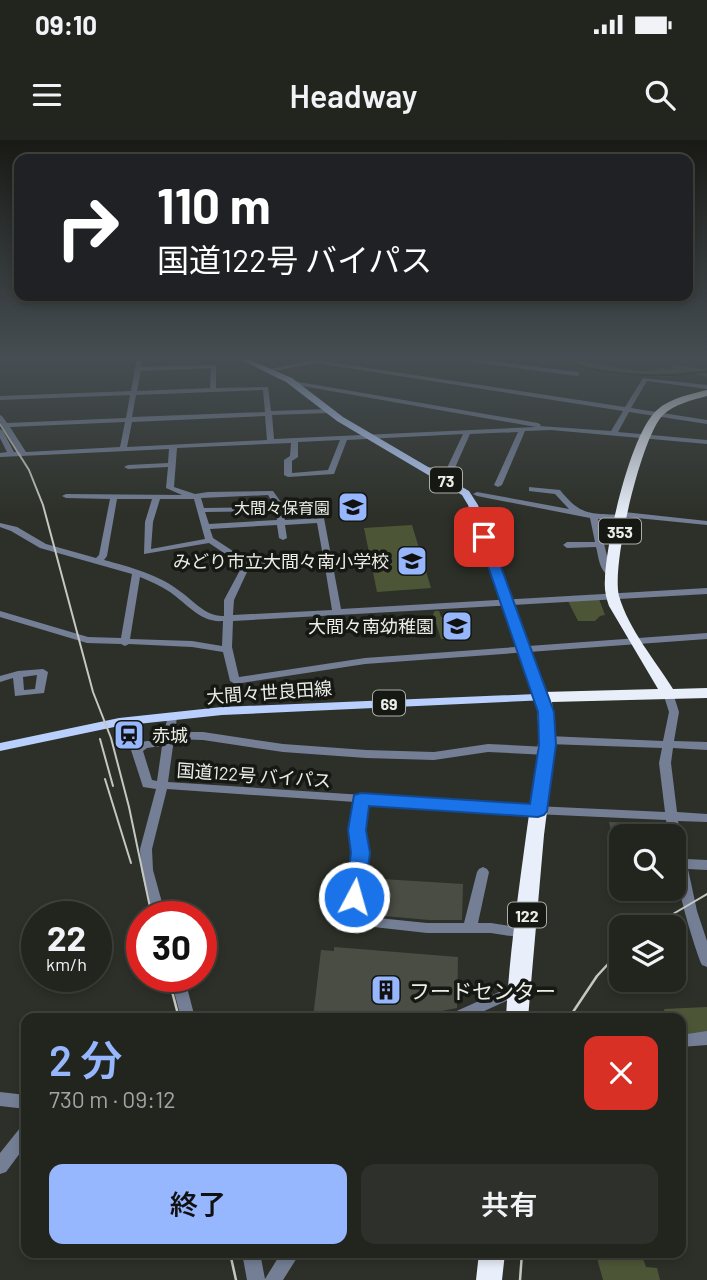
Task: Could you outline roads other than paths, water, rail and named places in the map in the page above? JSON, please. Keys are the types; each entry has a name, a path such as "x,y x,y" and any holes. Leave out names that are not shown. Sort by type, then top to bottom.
{"highway":[{"path":"656,415 663,410"},
{"name":"353","path":"656,415 631,479 610,573 613,597 667,694"},
{"path":"543,696 707,693"},
{"name":"122","path":"518,1013 524,933 548,746 543,696"},
{"path":"489,1280 491,1258"}],"main road":[{"name":"73","path":"330,411 472,494 473,505 507,604 543,696"},
{"name":"大間々世良田線","path":"1,744 105,724 245,709 543,696"}],"street":[{"path":"124,450 130,410"},
{"path":"268,410 271,443"},
{"path":"450,410 551,428 707,442"},
{"path":"621,410 707,422"},
{"path":"2,428 330,411"},
{"path":"613,434 626,411"},
{"path":"0,417 12,454"},
{"path":"2,428 24,454"},
{"path":"0,455 551,428"},
{"path":"472,494 498,496 522,431"},
{"path":"428,469 450,470 467,433"},
{"path":"295,442 294,458 288,460 288,475 331,472 344,439"},
{"path":"173,448 170,488 197,497"},
{"path":"128,467 171,465"},
{"path":"532,489 557,492 569,508 592,517"},
{"path":"66,496 197,497 269,493 280,509 283,538"},
{"path":"472,494 592,517 623,515 707,523"},
{"path":"99,560 103,556 114,496"},
{"path":"157,496 149,522 147,552 210,540"},
{"path":"197,497 210,540 231,554 240,564 243,574 230,595 227,650 235,681 345,663 707,636"},
{"path":"201,510 280,509"},
{"path":"592,517 606,569 610,573"},
{"path":"206,527 321,520 337,613"},
{"path":"0,524 20,530 41,545 136,573 176,590 209,617 229,620 707,591"},
{"path":"567,545 601,544"},
{"path":"240,564 328,558"},
{"path":"125,643 136,573"},
{"path":"0,614 14,616 78,638 125,643 192,644 227,650"},
{"path":"0,679 18,674"},
{"path":"667,694 674,717 667,744 665,768 673,824"},
{"name":"国道122号 バイパス","path":"172,717 162,786 538,811 707,818"},
{"path":"155,901 147,870 146,849 162,786 145,782 137,750 144,745 203,736 275,747 356,754 434,756 488,748 667,744 707,746"},
{"path":"361,799 357,830 360,853 352,920 427,928 470,927 524,933"},
{"path":"686,867 707,865"},
{"path":"470,927 483,872"},
{"path":"686,889 690,911 707,961"},
{"path":"466,1013 520,988"},
{"path":"181,992 187,1013"},
{"path":"686,1040 707,1038"},
{"path":"0,1099 21,1101"},
{"path":"0,1166 21,1139"},
{"path":"252,1258 257,1280"},
{"path":"273,1280 288,1258"}],"railway":[{"path":"0,424 29,470 43,505 93,692 111,738 149,901"},
{"path":"100,739 113,786"},
{"path":"105,779 131,863"},
{"path":"671,915 707,894"},
{"path":"572,1013 609,963"},
{"path":"172,992 178,1013"},
{"path":"231,1258 236,1280"},
{"path":"520,1280 522,1258"}],"place":[{"name":"大間々保育園","path":"353,507"},
{"name":"みどり市立大間々南小学校","path":"412,561"},
{"name":"大間々南幼稚園","path":"457,626"},
{"name":"赤城","path":"129,735"},
{"name":"フードセンター","path":"386,990"}]}
